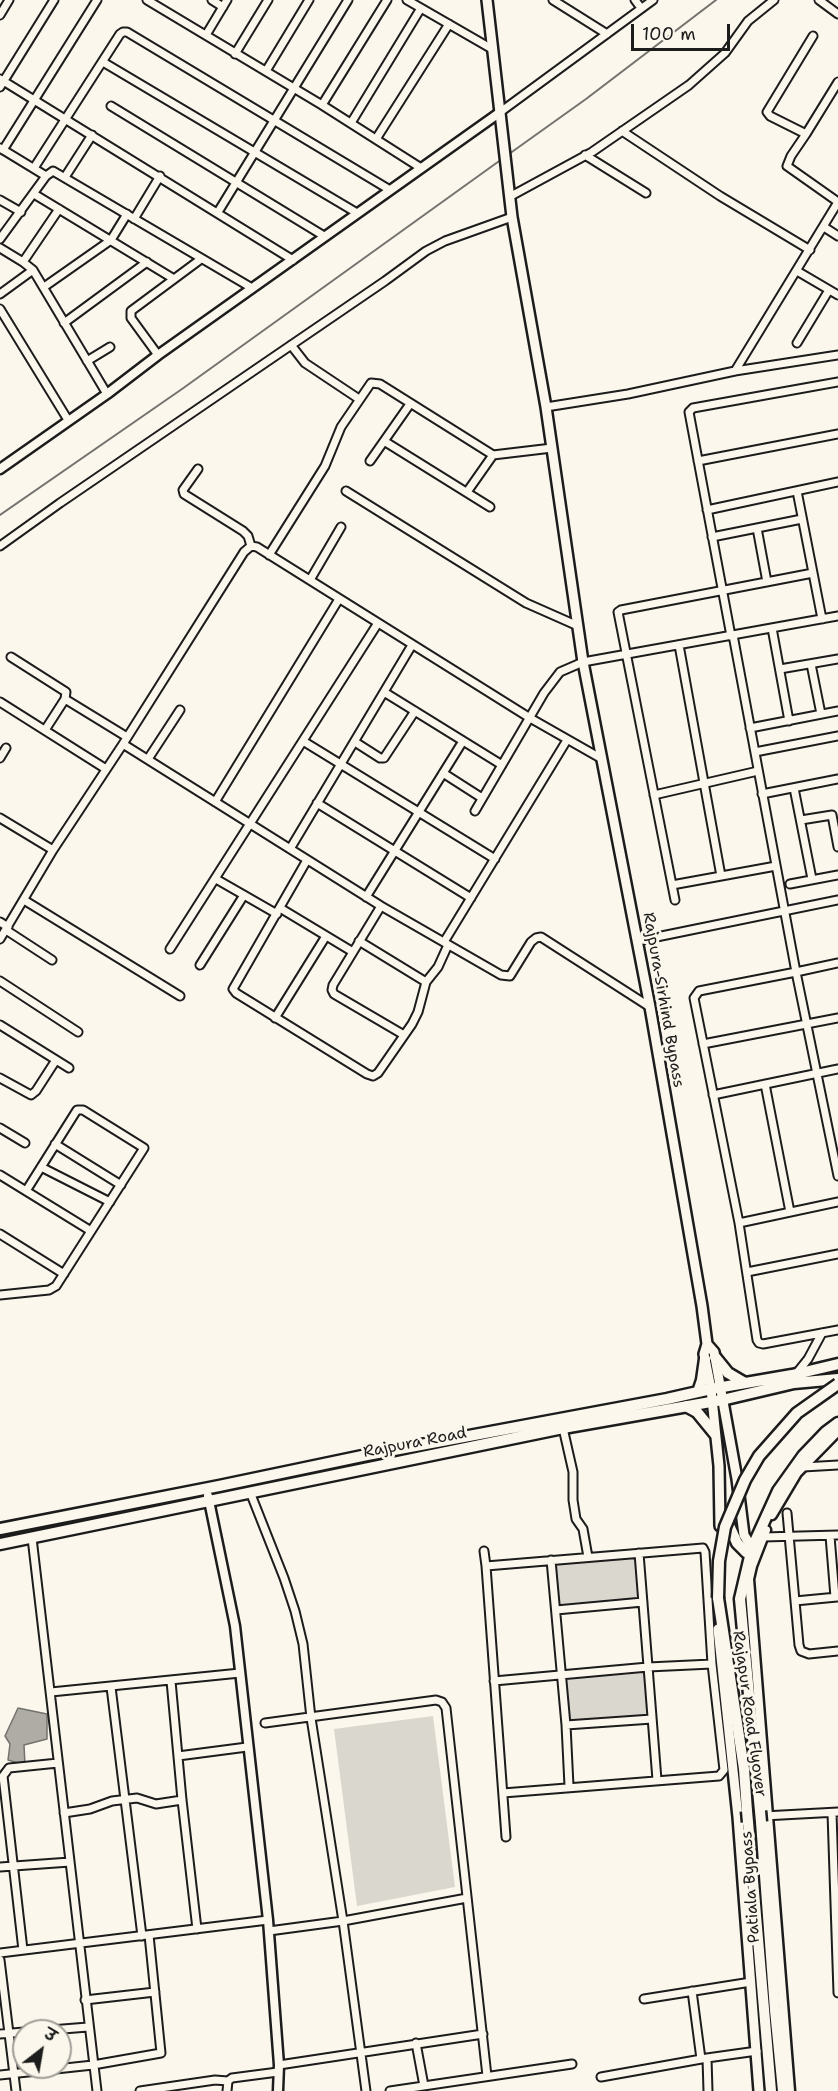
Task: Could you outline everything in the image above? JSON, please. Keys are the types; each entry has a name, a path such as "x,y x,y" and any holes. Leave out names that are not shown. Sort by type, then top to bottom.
{"main road":[{"name":"Rajpura-Sirhind Bypass","path":"487,0 512,217 546,407 583,662 650,1007 707,1344 704,1354 710,1358 717,1400"},
{"path":"698,1392 710,1358 745,1383"},
{"name":"Rajpura Road","path":"0,1529 838,1364"},
{"name":"Rajpura Road","path":"0,1544 563,1428 717,1400 794,1383 838,1382"},
{"name":"Rajapur Road Flyover","path":"771,2091 744,1817 744,1769 718,1598 719,1561 725,1527 745,1480 759,1456 797,1413 838,1382"},
{"path":"717,1400 715,1434 720,1472 721,1520 716,1602 744,1817 751,1982 759,2091"},
{"path":"717,1400 737,1479 744,1535 751,1551 746,1552 737,1543 728,1523 721,1520"},
{"path":"685,1406 697,1412 715,1434"},
{"name":"Patiala Bypass","path":"783,2091 775,2010 763,1816 740,1599 751,1551 778,1491 803,1456 838,1423"}],"street":[{"path":"0,15 9,0"},
{"path":"54,0 1,82 67,119 293,260"},
{"path":"46,176 1,149 97,0"},
{"path":"147,0 322,105 421,168"},
{"path":"206,35 225,3 212,0"},
{"path":"235,54 268,0"},
{"path":"266,72 309,0"},
{"path":"218,212 348,0"},
{"path":"322,105 387,0"},
{"path":"407,0 492,49"},
{"path":"553,0 606,34"},
{"path":"634,0 641,8"},
{"path":"0,469 324,236 421,168 500,118 652,0"},
{"path":"510,192 585,155 697,79 725,53 748,21 774,0"},
{"path":"819,0 838,14"},
{"path":"351,123 421,8"},
{"path":"376,139 448,24"},
{"path":"34,168 120,34 128,32 390,190"},
{"path":"806,134 770,116 767,112 813,36"},
{"path":"102,62 357,213"},
{"path":"735,371 836,207 837,200 787,166 838,82"},
{"path":"111,106 324,236"},
{"path":"622,131 720,196 810,250"},
{"path":"65,177 92,135"},
{"path":"585,155 646,193"},
{"path":"0,239 46,176 53,171 252,288"},
{"path":"134,219 160,176"},
{"path":"34,194 174,279"},
{"path":"0,200 21,212"},
{"path":"23,262 58,209"},
{"path":"44,287 111,240 127,214"},
{"path":"0,546 426,251 445,241 512,217"},
{"path":"824,227 838,236"},
{"path":"0,248 33,270 107,394"},
{"path":"158,355 130,314 133,309 201,259"},
{"path":"64,323 147,262"},
{"path":"0,294 33,270"},
{"path":"797,271 838,295"},
{"path":"797,343 829,290"},
{"path":"0,309 68,420"},
{"path":"291,345 305,363 359,399"},
{"path":"87,361 110,347"},
{"path":"546,407 628,394 735,371 838,355"},
{"path":"269,555 325,466 341,427 367,385 376,382 493,455 552,448"},
{"path":"838,382 693,408 689,418 784,911 838,1176"},
{"path":"370,461 410,404"},
{"path":"698,461 838,434"},
{"path":"384,441 490,507"},
{"path":"467,492 493,455"},
{"path":"198,469 183,490 184,494 243,531 248,536 251,546"},
{"path":"707,510 838,482"},
{"path":"346,491 526,603 578,626"},
{"path":"796,491 822,619"},
{"path":"712,537 802,519"},
{"path":"310,580 341,527"},
{"path":"757,528 767,582"},
{"path":"251,546 257,547 530,718 602,759"},
{"path":"0,939 53,850 244,552 251,546"},
{"path":"675,900 627,654 617,616 621,610 813,573"},
{"path":"215,802 339,599"},
{"path":"475,811 552,681 560,672 583,662 838,616"},
{"path":"170,949 378,623"},
{"path":"772,628 789,720"},
{"path":"290,849 412,645"},
{"path":"679,645 721,876"},
{"path":"11,657 64,690 66,695 45,730"},
{"path":"780,669 838,659"},
{"path":"811,664 821,714"},
{"path":"384,692 502,765"},
{"path":"64,699 125,740 148,759 307,860 381,906 506,977 514,972 531,942 541,937 650,1007"},
{"path":"0,702 106,769"},
{"path":"148,759 180,710"},
{"path":"355,742 380,758 384,758 415,711"},
{"path":"750,728 838,711"},
{"path":"755,752 838,736"},
{"path":"307,860 233,989 275,1018 373,1076 385,1066 418,1012 426,982 438,967 446,943 567,740"},
{"path":"303,741 495,859"},
{"path":"366,897 463,741"},
{"path":"0,758 6,748"},
{"path":"654,795 758,771"},
{"path":"443,773 482,798"},
{"path":"762,794 838,779"},
{"path":"794,788 812,879"},
{"path":"317,803 471,898"},
{"path":"801,820 835,814 838,847"},
{"path":"0,818 53,850"},
{"path":"672,885 776,866"},
{"path":"790,884 838,875"},
{"path":"216,879 326,936 352,952"},
{"path":"200,965 244,895"},
{"path":"24,900 180,996"},
{"path":"637,941 838,900"},
{"path":"381,906 352,952 332,990 334,994 404,1035"},
{"path":"0,922 52,960"},
{"path":"275,1018 326,936"},
{"path":"359,941 426,982"},
{"path":"838,963 699,991 694,998 739,1223 757,1341 763,1344 838,1330"},
{"path":"0,981 78,1032"},
{"path":"703,1044 838,1018"},
{"path":"0,1025 69,1068"},
{"path":"0,1078 31,1095 56,1060"},
{"path":"713,1095 838,1069"},
{"path":"765,1084 790,1212"},
{"path":"0,1295 52,1289 144,1151 142,1145 83,1110 77,1110 26,1191"},
{"path":"0,1128 25,1143"},
{"path":"56,1144 121,1185"},
{"path":"41,1167 110,1202"},
{"path":"0,1175 91,1231"},
{"path":"739,1223 838,1202"},
{"path":"0,1234 64,1274"},
{"path":"747,1272 838,1254"},
{"path":"796,1374 808,1359 822,1333"},
{"path":"563,1428 573,1472 576,1519 583,1529 588,1557"},
{"path":"790,2091 763,1816 749,1579 763,1537 776,1508 803,1467 838,1431"},
{"path":"803,1467 838,1465"},
{"path":"206,1489 235,1626 268,1920 279,2068 278,2091"},
{"path":"250,1492 295,1611 303,1644 311,1718 343,1921 366,2091"},
{"path":"787,1513 798,1645 801,1651 809,1654 838,1651"},
{"path":"763,1537 834,1535 837,1597 795,1601"},
{"path":"32,1538 97,2091"},
{"path":"486,1566 703,1548 712,1664 724,1770 719,1776 503,1793"},
{"path":"484,1551 506,1837"},
{"path":"639,1553 657,1780"},
{"path":"551,1560 566,1725 569,1786"},
{"path":"556,1610 643,1602"},
{"path":"494,1681 648,1667 712,1664"},
{"path":"51,1692 240,1673"},
{"path":"171,1681 197,1929"},
{"path":"72,2067 161,2053 155,1992 124,1800 111,1687"},
{"path":"265,1723 436,1700 442,1702 446,1708 487,2076"},
{"path":"566,1725 652,1719"},
{"path":"178,1756 247,1747"},
{"path":"23,1950 3,1776 9,1768 58,1763"},
{"path":"64,1813 90,1809 112,1801 136,1798 156,1804 182,1800"},
{"path":"744,1817 835,1813 838,1993"},
{"path":"0,1867 70,1862"},
{"path":"269,1931 343,1921 467,1898"},
{"path":"0,1953 268,1920"},
{"path":"0,1960 12,2058"},
{"path":"644,1999 751,1982"},
{"path":"692,1991 708,2091"},
{"path":"85,2000 155,1992"},
{"path":"72,2029 88,2027"},
{"path":"0,2034 12,2034"},
{"path":"140,2091 215,2080 228,2081 232,2078 361,2051 483,2034"},
{"path":"416,2043 424,2086"},
{"path":"600,2077 757,2051"},
{"path":"390,2091 572,2064"},
{"path":"227,2091 228,2081"},
{"path":"446,2083 448,2091"}],"shaded area":[{"path":"635,1557 639,1600 559,1606 556,1564"},
{"path":"644,1673 647,1715 570,1721 566,1679"},
{"path":"18,1708 47,1714 47,1739 24,1745 25,1765 8,1760 10,1744 5,1736"},
{"path":"433,1716 455,1887 357,1906 334,1729"}],"waterway":[{"path":"509,154 586,99 716,0"},
{"path":"0,515 182,389 502,159"}]}
